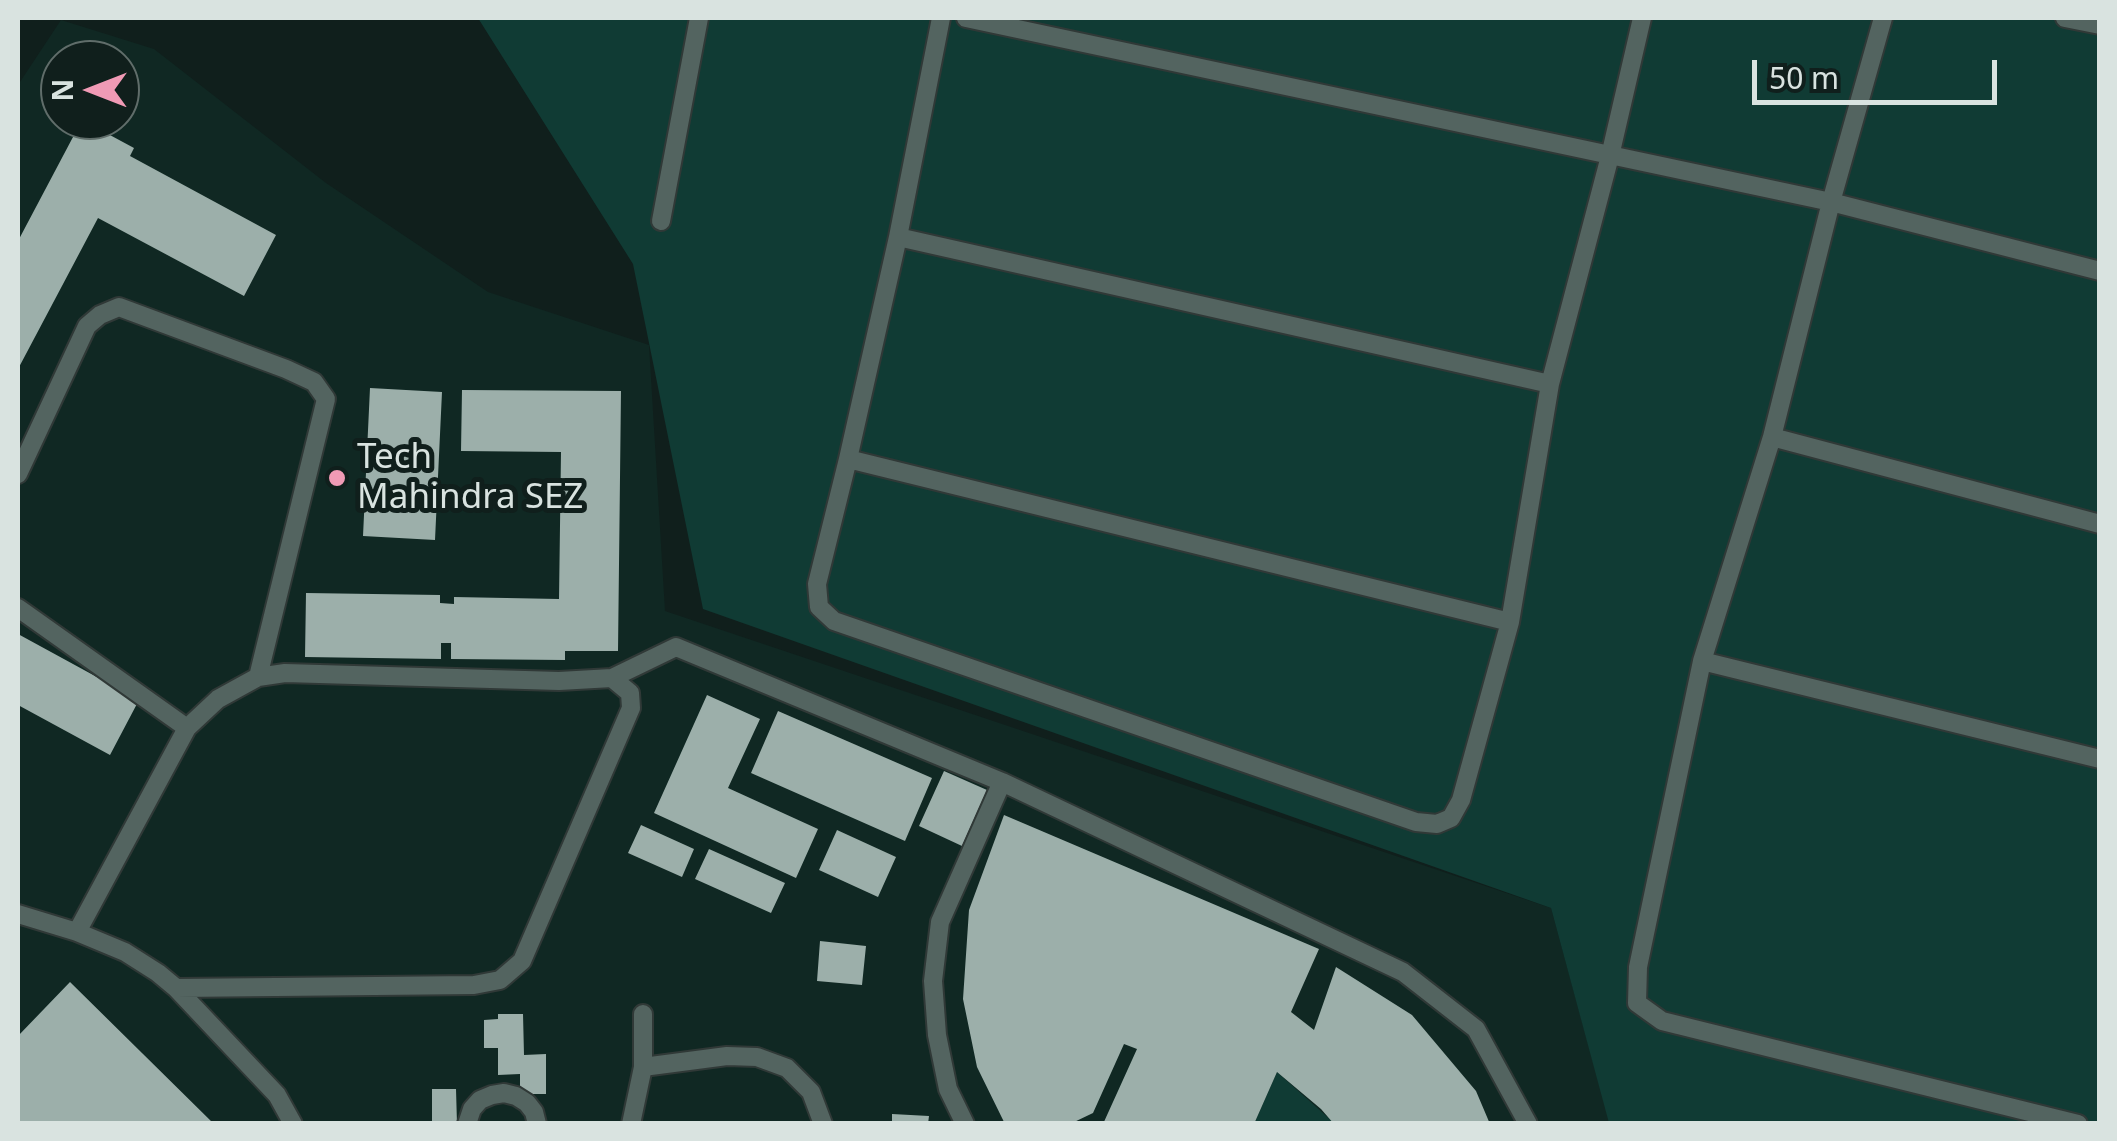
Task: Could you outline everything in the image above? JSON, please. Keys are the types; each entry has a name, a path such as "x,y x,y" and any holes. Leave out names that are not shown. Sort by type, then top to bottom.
{"lane":[{"path":"661,222 699,18"},
{"path":"941,18 898,237 817,584 820,608 834,621 1416,822 1437,824 1450,818 1461,800 1510,622 1550,384 1642,18"},
{"path":"966,18 1831,202 2100,271"},
{"path":"1883,18 1831,202 1772,437 1702,661 1638,967 1638,1004 1662,1021 2078,1124"},
{"path":"2065,18 2100,25"},
{"path":"898,237 1550,384"},
{"path":"18,474 86,326 119,308 314,382 326,398 258,677"},
{"path":"1772,437 2100,524"},
{"path":"848,459 1510,622"},
{"path":"18,608 186,728"},
{"path":"77,932 186,728 218,699 258,677 285,672 559,682 612,678 676,646 1002,782 1403,972 1476,1029 1528,1124"},
{"path":"1702,661 2100,759"},
{"path":"176,988 474,985 500,980 522,961 631,708 630,693 612,678"},
{"path":"965,1124 948,1090 937,1035 934,981 940,922 1002,782"},
{"path":"18,914 125,952 158,973 277,1095 293,1124"},
{"path":"632,1124 643,1066 644,1014"},
{"path":"643,1066 726,1056 758,1057 787,1068 811,1092 823,1124"},
{"path":"466,1124 480,1100 504,1093 526,1103 538,1124"}],"shaded area":[{"path":"478,18 2099,18 2099,1123 1609,1123 1551,908 703,609 633,264"},
{"name":"Tech Mahindra SEZ","path":"61,20 125,40 48,40"},
{"name":"Tech Mahindra SEZ","path":"140,45 154,49 326,183 488,292 649,345 665,611 1551,908 1610,1123 18,1124 18,85 40,52 40,140 140,140"},
{"path":"1277,1072 1334,1123 1254,1124"}],"building":[{"path":"71,140 119,140 134,148 130,156 276,235 244,296 98,218 18,369 18,241"},
{"path":"370,388 442,392 435,540 363,536"},
{"path":"462,390 621,391 618,651 565,651 565,660 451,659 451,643 441,643 441,659 305,657 306,593 440,595 440,603 454,604 454,597 559,599 561,452 461,451"},
{"path":"18,634 139,700 110,755 18,705"},
{"path":"707,695 760,719 728,788 818,829 796,878 654,813"},
{"path":"778,711 932,778 905,841 751,773"},
{"path":"944,771 987,790 962,846 919,826"},
{"path":"1004,815 1319,949 1291,1012 1314,1030 1336,967 1412,1015 1476,1091 1490,1124 1334,1124 1277,1072 1254,1124 1103,1124 1137,1049 1124,1044 1093,1113 1070,1124 1005,1124 977,1067 963,999 969,910"},
{"path":"641,825 694,849 682,877 628,853"},
{"path":"837,830 896,857 878,897 819,870"},
{"path":"709,849 785,883 771,913 695,879"},
{"path":"820,941 866,946 862,985 817,981"},
{"path":"70,982 214,1124 18,1124 18,1036"},
{"path":"498,1014 523,1014 524,1055 546,1054 546,1094 520,1094 520,1074 498,1075 498,1048 484,1048 484,1020 498,1019"},
{"path":"432,1089 456,1089 457,1124 432,1124"},
{"path":"892,1114 929,1116 928,1124 892,1124"}],"place":[{"name":"Tech Mahindra SEZ","path":"337,478"}]}
